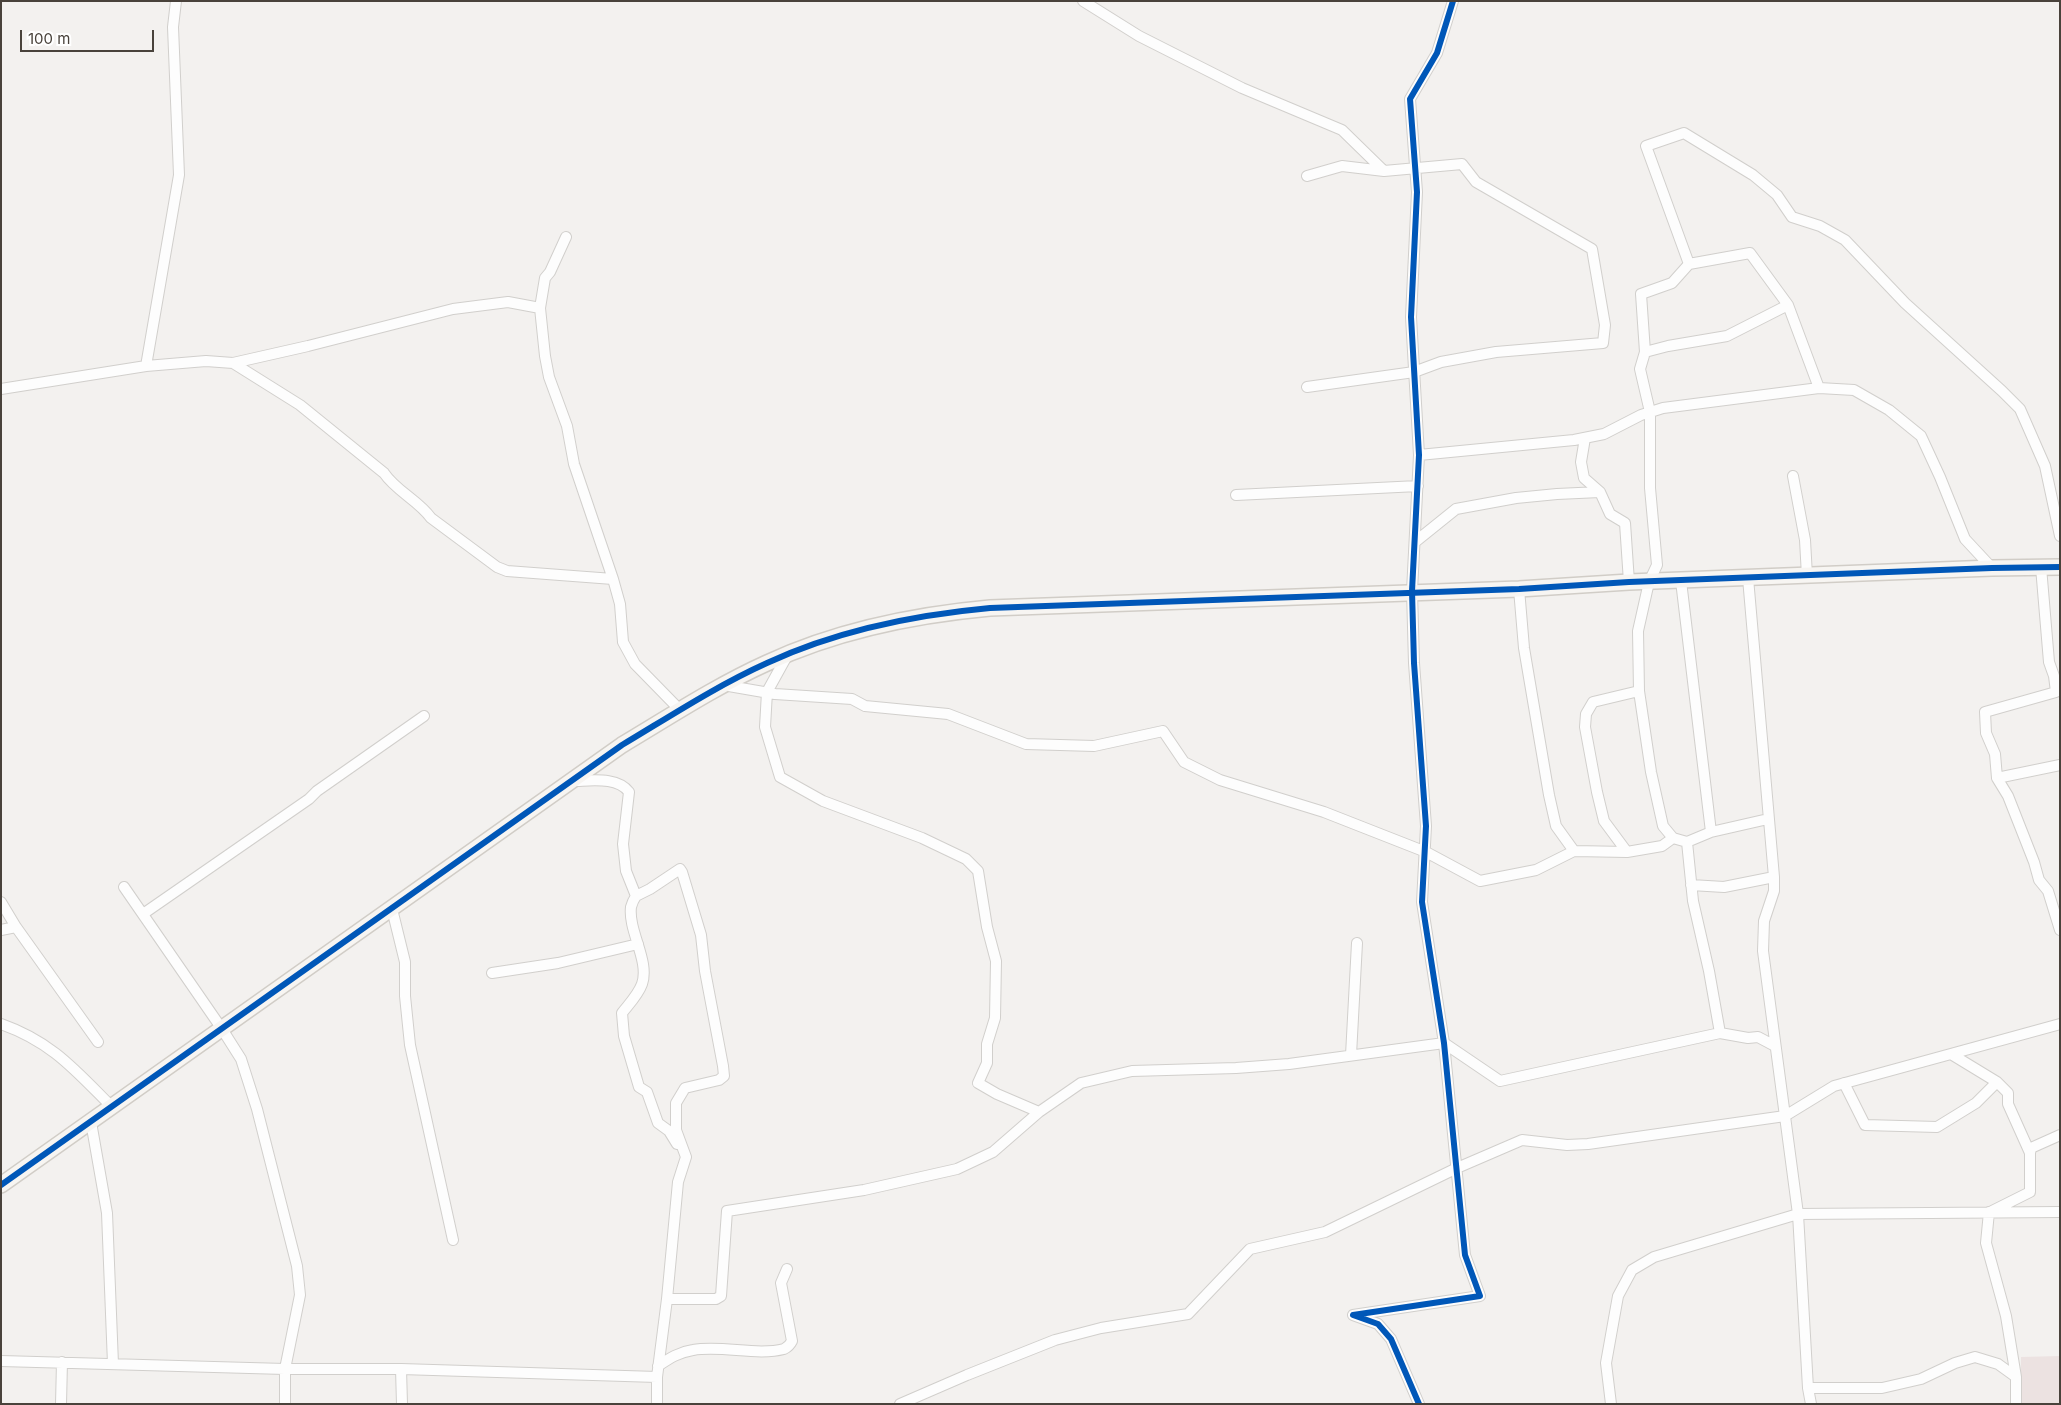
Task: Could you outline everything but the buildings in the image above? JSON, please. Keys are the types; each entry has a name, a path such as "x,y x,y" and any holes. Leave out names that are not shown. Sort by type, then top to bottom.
{"street":[{"path":"146,366 179,175 173,27 176,1"},
{"path":"1083,1 1139,36 1242,88 1342,130 1384,171"},
{"path":"1419,1404 1391,1339 1378,1324 1353,1315 1480,1296 1464,1255 1444,1043 1422,902 1426,826 1414,663 1412,591 1419,455 1411,317 1417,192 1410,99 1437,54 1453,1"},
{"path":"1689,264 1646,146 1684,132 1753,175 1777,195 1792,216 1820,226 1845,240 1905,303 2020,409 2045,466 2060,536"},
{"path":"1307,176 1342,166 1384,171 1462,164 1476,182 1592,249 1605,326 1603,343 1496,352 1441,362 1414,372 1307,388"},
{"path":"566,237 550,272 544,278 540,308 544,356 549,377 567,426 574,464 620,604 623,642 635,664 680,710"},
{"path":"1768,819 1711,832 1686,842 1673,838 1663,826 1639,691 1638,632 1649,582 1657,564 1650,488 1650,412 1640,369 1645,352 1641,294 1672,283 1689,264 1750,253 1788,305 1819,388"},
{"path":"1,389 146,366 206,361 233,363 453,309 508,302 540,308"},
{"path":"1645,352 1727,336 1788,305"},
{"path":"233,363 300,405 384,473 389,481 432,518 498,567 507,571 613,579"},
{"path":"1419,455 1585,438 1604,434 1650,412 1663,408 1819,388 1854,390 1888,410 1920,436 1940,477 1965,540 1992,568"},
{"path":"1585,438 1581,462 1584,478 1600,492 1610,514 1625,523 1629,582"},
{"path":"1793,476 1805,540 1807,576"},
{"path":"1236,495 1418,486"},
{"path":"1415,542 1456,509 1516,498 1600,492"},
{"path":"2041,567 2049,662 2056,692 1986,712 1986,733 1995,754 1997,778 2008,796 2034,862 2039,880 2048,891 2060,930"},
{"path":"1,1185 622,745 723,685 788,654 852,632 902,619 943,612 990,608 1412,591 1519,589 1629,582 1992,568 2060,567"},
{"path":"1748,578 1774,877 1774,891 1764,921 1763,951 1798,1214 1808,1388 1811,1404"},
{"path":"1681,580 1711,832"},
{"path":"1519,589 1524,648 1549,795 1556,826 1574,851"},
{"path":"788,654 768,692 765,727 780,777 823,801 922,838 966,859 978,871 987,927 996,961 995,1018 987,1044 987,1063 978,1083 997,1094 1039,1112"},
{"path":"723,685 768,692 852,699 865,706 948,714 1026,744 1094,746 1163,731 1184,762 1220,780 1324,812 1426,852 1480,881 1536,870 1574,851 1628,852 1662,846 1673,838"},
{"path":"1628,852 1604,821 1585,727 1586,714 1593,702 1639,691"},
{"path":"143,914 309,799 317,791 424,716"},
{"path":"1997,778 2060,765"},
{"path":"571,782 605,780 624,786 629,792 623,844 626,871 636,896"},
{"path":"1686,842 1693,901 1709,971 1720,1033"},
{"path":"657,1404 658,1366 667,1299 678,1182 686,1157 676,1130 676,1103 685,1088 719,1080 724,1076 705,971 701,935 680,869 636,896 631,907 634,932 643,969 643,983 622,1013 624,1036 639,1087 647,1092 658,1123 669,1131 686,1157"},
{"path":"1691,885 1724,886 1774,877"},
{"path":"124,887 222,1028 241,1059 257,1109 297,1266 300,1295 285,1369 285,1404"},
{"path":"1,902 16,927 98,1042"},
{"path":"392,908 405,962 405,996 410,1046 453,1240"},
{"path":"1,930 16,927"},
{"path":"1352,1055 1357,943"},
{"path":"492,973 558,962 638,944"},
{"path":"1,1024 24,1032 47,1046 70,1064 112,1107"},
{"path":"900,1404 1055,1340 1139,1320 1188,1314 1250,1249 1325,1232 1457,1168 1522,1140 1567,1145 1588,1144 1784,1116 1834,1086 2060,1024"},
{"path":"667,1299 716,1299 721,1296 727,1211 864,1190 957,1169 992,1152 1039,1112 1081,1083 1132,1071 1254,1067 1444,1043 1500,1081 1720,1033 1748,1038 1758,1037 1775,1046"},
{"path":"1951,1054 1997,1082 2008,1093 2008,1104 2030,1153"},
{"path":"1844,1083 1865,1125 1937,1127 1976,1103 1997,1082"},
{"path":"91,1122 107,1213 113,1364"},
{"path":"1989,1212 2030,1192 2031,1148 2060,1135"},
{"path":"1989,1212 1986,1243 2006,1316 2016,1377 2016,1404"},
{"path":"1611,1404 1606,1363 1618,1296 1632,1270 1654,1257 1798,1214 2060,1212"},
{"path":"658,1366 673,1356 690,1350 720,1348 768,1351 785,1348 792,1341 782,1283 787,1269"},
{"path":"1998,1364 2011,1349"},
{"path":"1808,1388 1882,1388 1921,1379 1955,1363 1975,1357 1998,1364 2016,1377"},
{"path":"1,1361 285,1369 401,1369 657,1377"},
{"path":"61,1404 62,1362"},
{"path":"401,1369 402,1404"}],"shaded area":[{"path":"2060,1356 2060,1404 2021,1404 2021,1357"}],"cycle path":[{"path":"1419,1404 1391,1339 1378,1324 1353,1315 1480,1296 1465,1255 1444,1043 1422,902 1426,826 1414,663 1412,591 1419,455 1411,317 1417,192 1410,99 1437,53 1453,1"},
{"path":"1,1185 622,745 693,702 748,672 821,641 904,620 990,608 1519,589 1629,582 1992,568 2060,567"}]}
